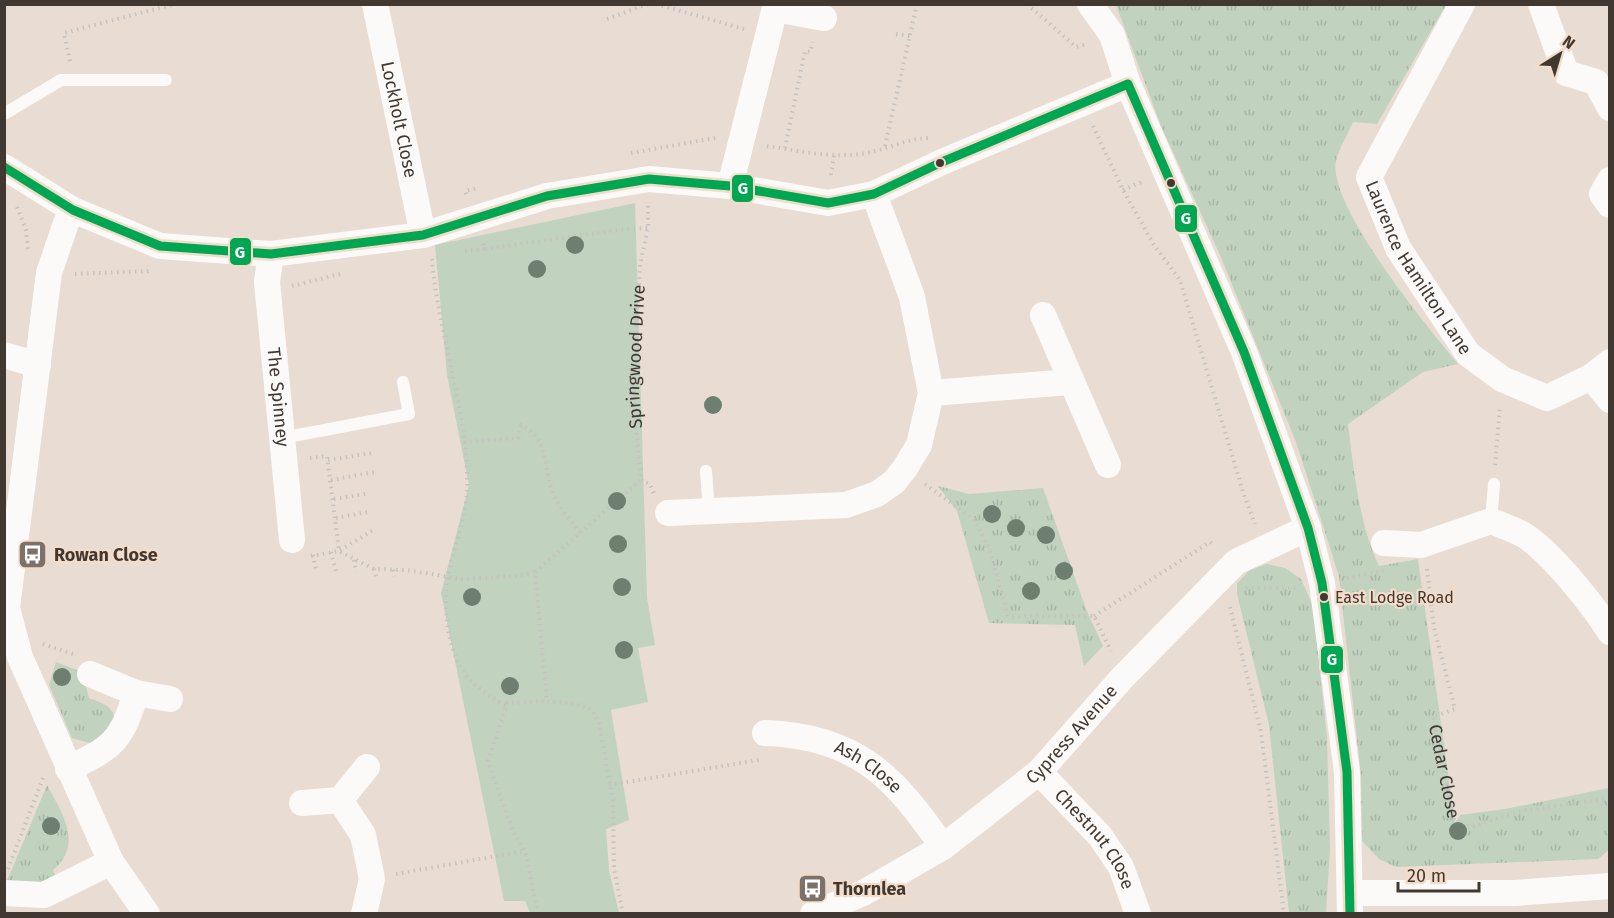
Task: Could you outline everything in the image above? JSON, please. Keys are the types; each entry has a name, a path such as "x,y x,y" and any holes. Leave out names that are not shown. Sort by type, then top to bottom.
{"street":[{"name":"Lockholt Close","path":"375,4 423,235"},
{"path":"1090,4 1112,35 1128,84 1244,352 1308,528 1322,583 1347,772 1351,903 1610,886"},
{"name":"Laurence Hamilton Lane","path":"1462,4 1369,177 1398,248 1468,354 1502,379 1546,398 1600,370"},
{"path":"1541,4 1566,73 1596,82 1610,108"},
{"path":"730,186 775,7 821,18"},
{"path":"4,167 73,210 160,246 271,254 423,235 547,196 649,179 730,186 828,203 874,194 942,162 1083,106 1128,84"},
{"path":"1610,180 1602,194 1610,205"},
{"path":"668,513 846,505 877,494 894,482 905,468 919,445 931,393 912,297 874,194"},
{"path":"73,210 66,223 49,273 6,609 20,657 68,769 111,862 147,914"},
{"name":"The Spinney","path":"271,254 267,282 290,436 292,540"},
{"path":"1043,315 1070,382 1108,465"},
{"path":"4,355 38,365"},
{"path":"1600,370 1610,400"},
{"path":"931,393 1070,382"},
{"path":"1384,543 1420,545 1491,521 1523,534 1562,570 1599,614 1610,632"},
{"name":"Cypress Avenue","path":"813,914 863,893 943,846 1039,772 1123,676 1229,570 1265,547 1308,528"},
{"path":"90,674 136,693 170,699"},
{"path":"68,769 102,752 117,740 128,721 136,693"},
{"name":"Ash Close","path":"765,733 788,733 833,744 882,771 910,800 943,846"},
{"path":"302,803 340,800 367,767"},
{"name":"Chestnut Close","path":"1039,772 1100,836 1121,867 1138,914"},
{"path":"340,800 363,835 372,879 364,914"},
{"path":"4,893 44,895 111,862"}],"lane":[{"path":"4,114 61,80 166,80"},
{"path":"290,436 409,414 404,382"},
{"path":"706,471 709,511"},
{"path":"1491,521 1494,484"}],"path":[{"path":"74,80 64,33 175,4"},
{"path":"607,19 648,4"},
{"path":"656,4 768,35"},
{"path":"885,146 917,4"},
{"path":"1027,4 1076,47 1112,35"},
{"path":"785,148 805,51 810,52 821,18"},
{"path":"896,34 910,36"},
{"path":"1083,106 1123,190 1154,245 1180,280 1243,492 1265,547"},
{"path":"741,142 834,156 871,152 885,146 929,137 942,162"},
{"name":"Springwood Drive","path":"535,572 641,480 633,391 640,265 648,228 649,179"},
{"path":"10,201 15,204 24,221 28,250 49,273"},
{"path":"478,217 485,249"},
{"path":"463,252 625,229 648,228"},
{"path":"442,254 431,256 434,290 464,442 467,485 463,525 448,577 452,645 462,673 506,706"},
{"path":"1494,484 1502,379"},
{"path":"464,442 518,438 521,425 533,432 543,451 552,492 581,534"},
{"path":"290,436 298,459 327,456 339,550"},
{"path":"328,460 372,453"},
{"path":"905,468 975,520 989,548 1008,616 1094,616 1210,542 1239,588 1300,588 1391,570"},
{"path":"331,480 375,472"},
{"path":"334,499 365,494"},
{"path":"336,518 368,512"},
{"path":"292,540 294,558 339,550 372,531"},
{"name":"Cedar Close","path":"1420,545 1426,563 1434,628 1455,709 1433,717 1455,824 1474,826 1521,811 1610,798"},
{"path":"339,550 374,569 448,577 491,578 535,572 547,701"},
{"path":"332,552 337,575"},
{"path":"314,555 316,570"},
{"path":"354,559 356,572"},
{"path":"374,569 377,579"},
{"path":"393,570 395,576"},
{"path":"1229,570 1238,634 1261,732 1284,914"},
{"path":"1094,616 1123,676"},
{"path":"20,657 42,643 84,658 90,674"},
{"path":"538,914 525,851 512,830 488,761 507,703 547,701 575,704 591,709 596,715 613,800 614,869 623,914"},
{"path":"609,785 760,760 765,733"},
{"path":"4,878 47,768 68,769"},
{"path":"372,879 525,851"}],"green space":[{"path":"1116,5 1446,5 1377,124 1353,122 1336,161 1337,181 1347,206 1363,235 1404,296 1458,364 1423,372 1348,424 1358,497 1372,550 1379,566 1418,559 1455,823 1460,815 1505,809 1609,788 1609,850 1598,859 1396,867 1379,859 1362,841 1361,776 1339,576 1296,442 1220,255 1161,126"},
{"path":"635,203 647,598 655,645 638,648 648,702 611,710 629,820 606,829 609,870 619,913 530,913 525,901 504,901 441,593 469,485 447,375 435,245"},
{"path":"938,486 969,494 1043,488 1086,609 1103,646 1084,666 1075,625 989,623 957,511"},
{"path":"1267,564 1285,568 1301,579 1313,606 1327,738 1330,849 1326,913 1289,913 1269,725 1237,594 1237,583 1250,570"},
{"path":"56,662 82,672 89,698 106,705 114,715 115,720 94,744 72,738 49,685"},
{"path":"47,785 64,817 69,839 62,860 53,870 56,877 37,885 7,881"}],"transit line":[{"name":"G","path":"4,167 73,210 160,246 271,254 423,235 547,196 649,179 730,186 828,203 874,194 942,162 1128,84 1244,352 1308,528 1322,583 1347,772 1350,914"}],"place":[{"name":"Rowan Close","path":"33,555"},
{"name":"East Lodge Road","path":"1324,597"},
{"name":"Thornlea","path":"812,889"}]}
